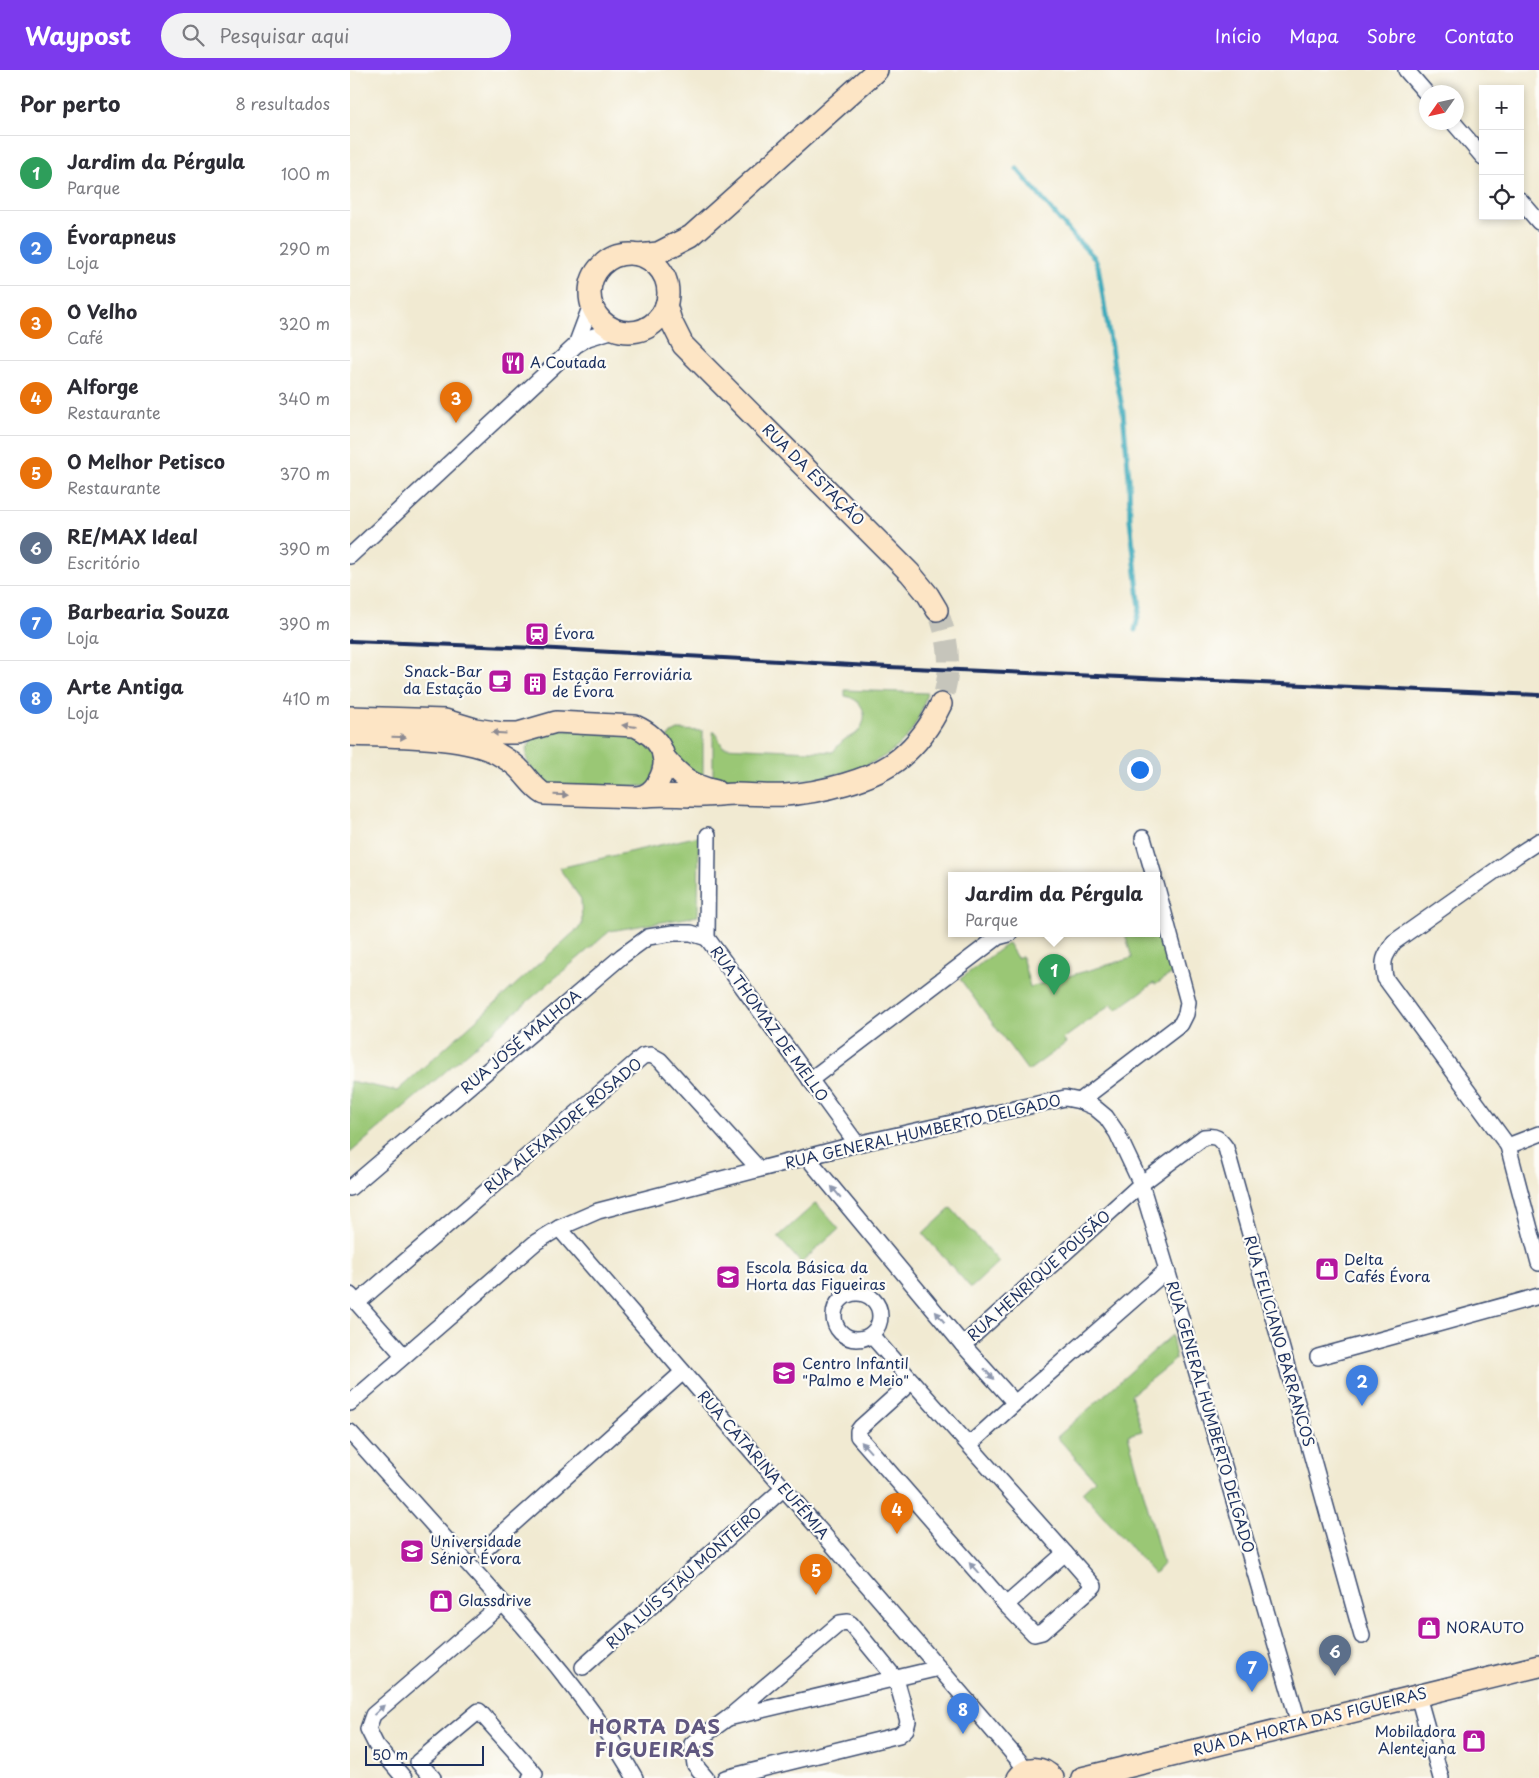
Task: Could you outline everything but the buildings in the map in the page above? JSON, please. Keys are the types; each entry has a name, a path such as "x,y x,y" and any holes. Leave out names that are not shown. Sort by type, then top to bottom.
{"street":[{"path":"591,305 599,318 614,330 623,332 640,331 657,321 680,253 692,236 877,70"},
{"path":"1406,70 1419,85"},
{"path":"1460,130 1479,152"},
{"path":"1524,205 1539,222"},
{"path":"576,345 591,305 592,279 603,263 612,257 622,255 658,253 692,236"},
{"path":"638,255 649,259 661,271 667,294"},
{"name":"RUA DA ESTAÇÃO","path":"667,294 671,321 683,345 910,573 928,595 937,610"},
{"path":"350,556 576,345 588,338 614,330"},
{"name":"RUA DA ESTAÇÃO","path":"640,331 662,335 683,345"},
{"path":"350,735 421,738 456,742 478,747 496,753 514,764 536,789 544,794 637,798 656,795 786,795 832,788 875,773 898,760 912,746 933,719 941,704"},
{"path":"350,717 445,720 475,729 502,733 518,733 556,722 635,726 654,737 660,746 663,756 664,772 657,784 645,796"},
{"path":"529,780 522,757 524,743 528,735 546,724"},
{"path":"663,756 681,776 698,786 734,794"},
{"name":"RUA THOMAZ DE MELLO","path":"708,835 707,938 857,1144"},
{"path":"1143,838 1153,872"},
{"path":"1539,841 1394,942 1387,953 1383,965 1385,978 1508,1146 1539,1263"},
{"path":"1080,1101 1181,1024 1186,1014 1188,1002 1160,900"},
{"name":"RUA JOSÉ MALHOA","path":"350,1188 622,956 648,937 673,933 691,933 707,938"},
{"path":"810,1080 998,937"},
{"name":"RUA ALEXANDRE ROSADO","path":"353,1299 643,1056 651,1054 660,1060 758,1169"},
{"name":"RUA GENERAL HUMBERTO DELGADO","path":"350,1403 536,1242 558,1228 598,1210 857,1144 1065,1098 1080,1101 1094,1107 1106,1117 1117,1133 1141,1184 1298,1724"},
{"path":"1508,1146 1539,1134"},
{"name":"RUA FELICIANO BARRANCOS","path":"1141,1184 1204,1137 1213,1136 1219,1138 1226,1148 1362,1636"},
{"name":"RUA HENRIQUE POUSÃO","path":"807,1157 963,1345 1141,1184"},
{"name":"RUA CATARINA EUFÉMIA","path":"558,1228 939,1668 1023,1774"},
{"path":"969,1446 1015,1403 1167,1270"},
{"path":"1318,1357 1539,1296"},
{"path":"353,1299 404,1356"},
{"path":"871,1334 1094,1586 1042,1632 1034,1634 1030,1631 858,1436 861,1427 912,1382"},
{"path":"963,1345 1015,1403"},
{"path":"484,1550 683,1372"},
{"path":"350,1432 503,1603 556,1666 620,1752 635,1778"},
{"name":"RUA LUÍS STAU MONTEIRO","path":"584,1667 784,1488"},
{"path":"1006,1605 1065,1553"},
{"path":"404,1778 376,1745 368,1729 373,1715 503,1603"},
{"path":"706,1778 695,1764 692,1744 728,1718 844,1622 851,1624 896,1679 908,1721 903,1733 725,1778"},
{"name":"RUA DA HORTA DAS FIGUEIRAS","path":"1082,1778 1539,1666"},
{"path":"728,1718 939,1668"},
{"path":"1418,1696 1441,1778"},
{"path":"433,1778 418,1762 479,1711 535,1774 530,1778"},
{"path":"1023,1774 1032,1768 1041,1769 1048,1772 1053,1778"}],"green space":[{"path":"845,690 927,693 919,717 906,738 889,753 868,765 843,773 788,782 713,784 713,732 715,732 723,747 833,752 843,741 858,731 864,718 862,708 856,700 845,696"},
{"path":"544,730 632,730 659,758 650,786 547,788 534,773 527,759 526,752 534,737"},
{"path":"678,730 703,731 703,784 690,777 666,741 670,734"},
{"path":"699,836 698,916 610,931 350,1153 350,1081 397,1091 582,925 581,899 559,868"},
{"path":"1160,923 1174,972 1155,985 1154,983 1116,1010 1112,1004 1063,1039 1066,1043 1028,1071 960,979 1008,943 1017,958 1022,956 1030,987 1132,958 1126,937 1160,937"},
{"path":"816,1203 839,1229 801,1263 778,1237"},
{"path":"951,1208 999,1262 971,1288 923,1234"},
{"path":"1172,1335 1176,1359 1131,1395 1142,1431 1128,1435 1163,1564 1154,1574 1082,1492 1095,1480 1057,1437"}],"waterway":[{"path":"1017,169 1076,239 1094,257 1098,266 1123,412 1129,478 1130,520 1140,608 1135,630"}],"tunnel":[{"path":"937,610 945,634 948,657 947,680 941,704"}],"railway":[{"path":"350,641 537,648 889,667 1539,695"}],"place":[{"name":"A Coutada","path":"513,363"},
{"name":"O Velho","path":"456,423"},
{"name":"Évora","path":"537,634"},
{"name":"Snack-Bar da Estação","path":"500,681"},
{"name":"Estação Ferroviária de Évora","path":"535,684"},
{"name":"Jardim da Pérgula","path":"1054,995"},
{"name":"Delta Cafés Évora","path":"1327,1269"},
{"name":"Escola Básica da Horta das Figueiras","path":"728,1277"},
{"name":"Centro Infantil \"Palmo e Meio\"","path":"784,1373"},
{"name":"Évorapneus","path":"1362,1406"},
{"name":"Alforge","path":"897,1534"},
{"name":"Universidade Sénior Évora","path":"412,1551"},
{"name":"O Melhor Petisco","path":"816,1595"},
{"name":"Glassdrive","path":"441,1601"},
{"name":"NORAUTO","path":"1429,1628"},
{"name":"RE/MAX Ideal","path":"1335,1676"},
{"name":"Barbearia Souza","path":"1252,1692"},
{"name":"Arte Antiga","path":"963,1734"},
{"name":"Mobiladora Alentejana","path":"1474,1741"}],"district":[{"name":"HORTA DAS FIGUEIRAS","path":"655,1738"}]}
